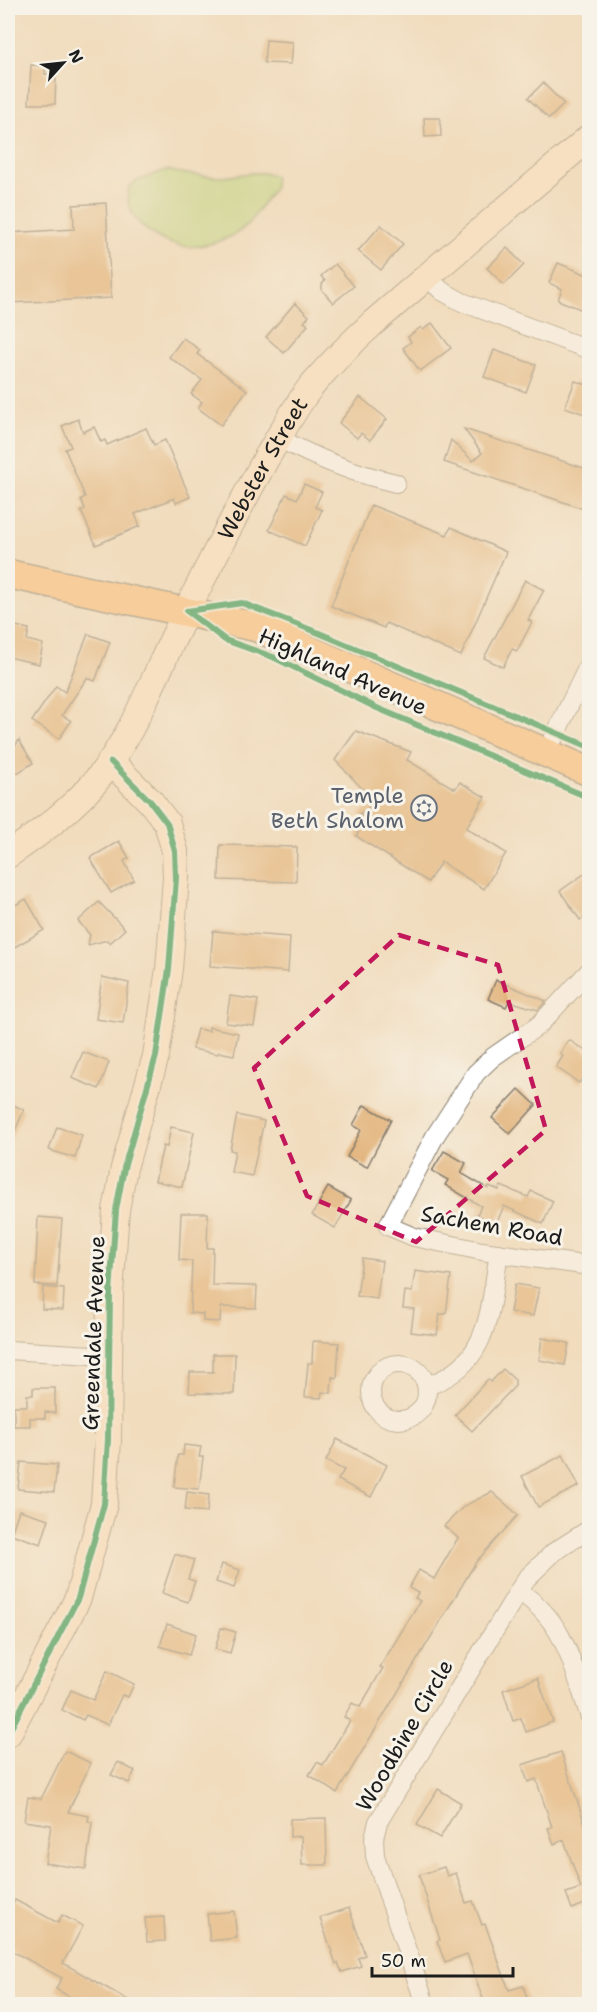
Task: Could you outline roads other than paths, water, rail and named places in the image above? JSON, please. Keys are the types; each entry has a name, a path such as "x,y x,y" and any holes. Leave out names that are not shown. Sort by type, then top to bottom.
{"main road":[{"name":"Highland Avenue","path":"8,574 242,623 266,631 590,772"}],"street":[{"name":"Webster Street","path":"8,855 67,810 111,762 231,523 311,386 366,329 590,137"},
{"path":"427,277 442,291 462,302 590,350"},
{"path":"279,438 359,473 396,483"},
{"path":"546,754 590,662"},
{"name":"Greendale Avenue","path":"8,1734 78,1598 104,1504 108,1439 112,1249 116,1210 124,1168 156,1056 169,969 176,878 175,851 166,823 152,802 111,762"},
{"name":"Sachem Road","path":"590,970 539,1025 492,1057 476,1072 435,1136 388,1227 414,1237 499,1253 590,1266"},
{"path":"427,1386 453,1374 471,1357 481,1342 488,1318 499,1253"},
{"path":"8,1350 110,1356"},
{"name":"Woodbine Circle","path":"425,2004 375,1856 376,1830 383,1813 530,1574 544,1560 590,1529"},
{"path":"518,1591 544,1610 561,1637 590,1717"}],"place":[{"name":"Temple Beth Shalom","path":"424,808"}]}
